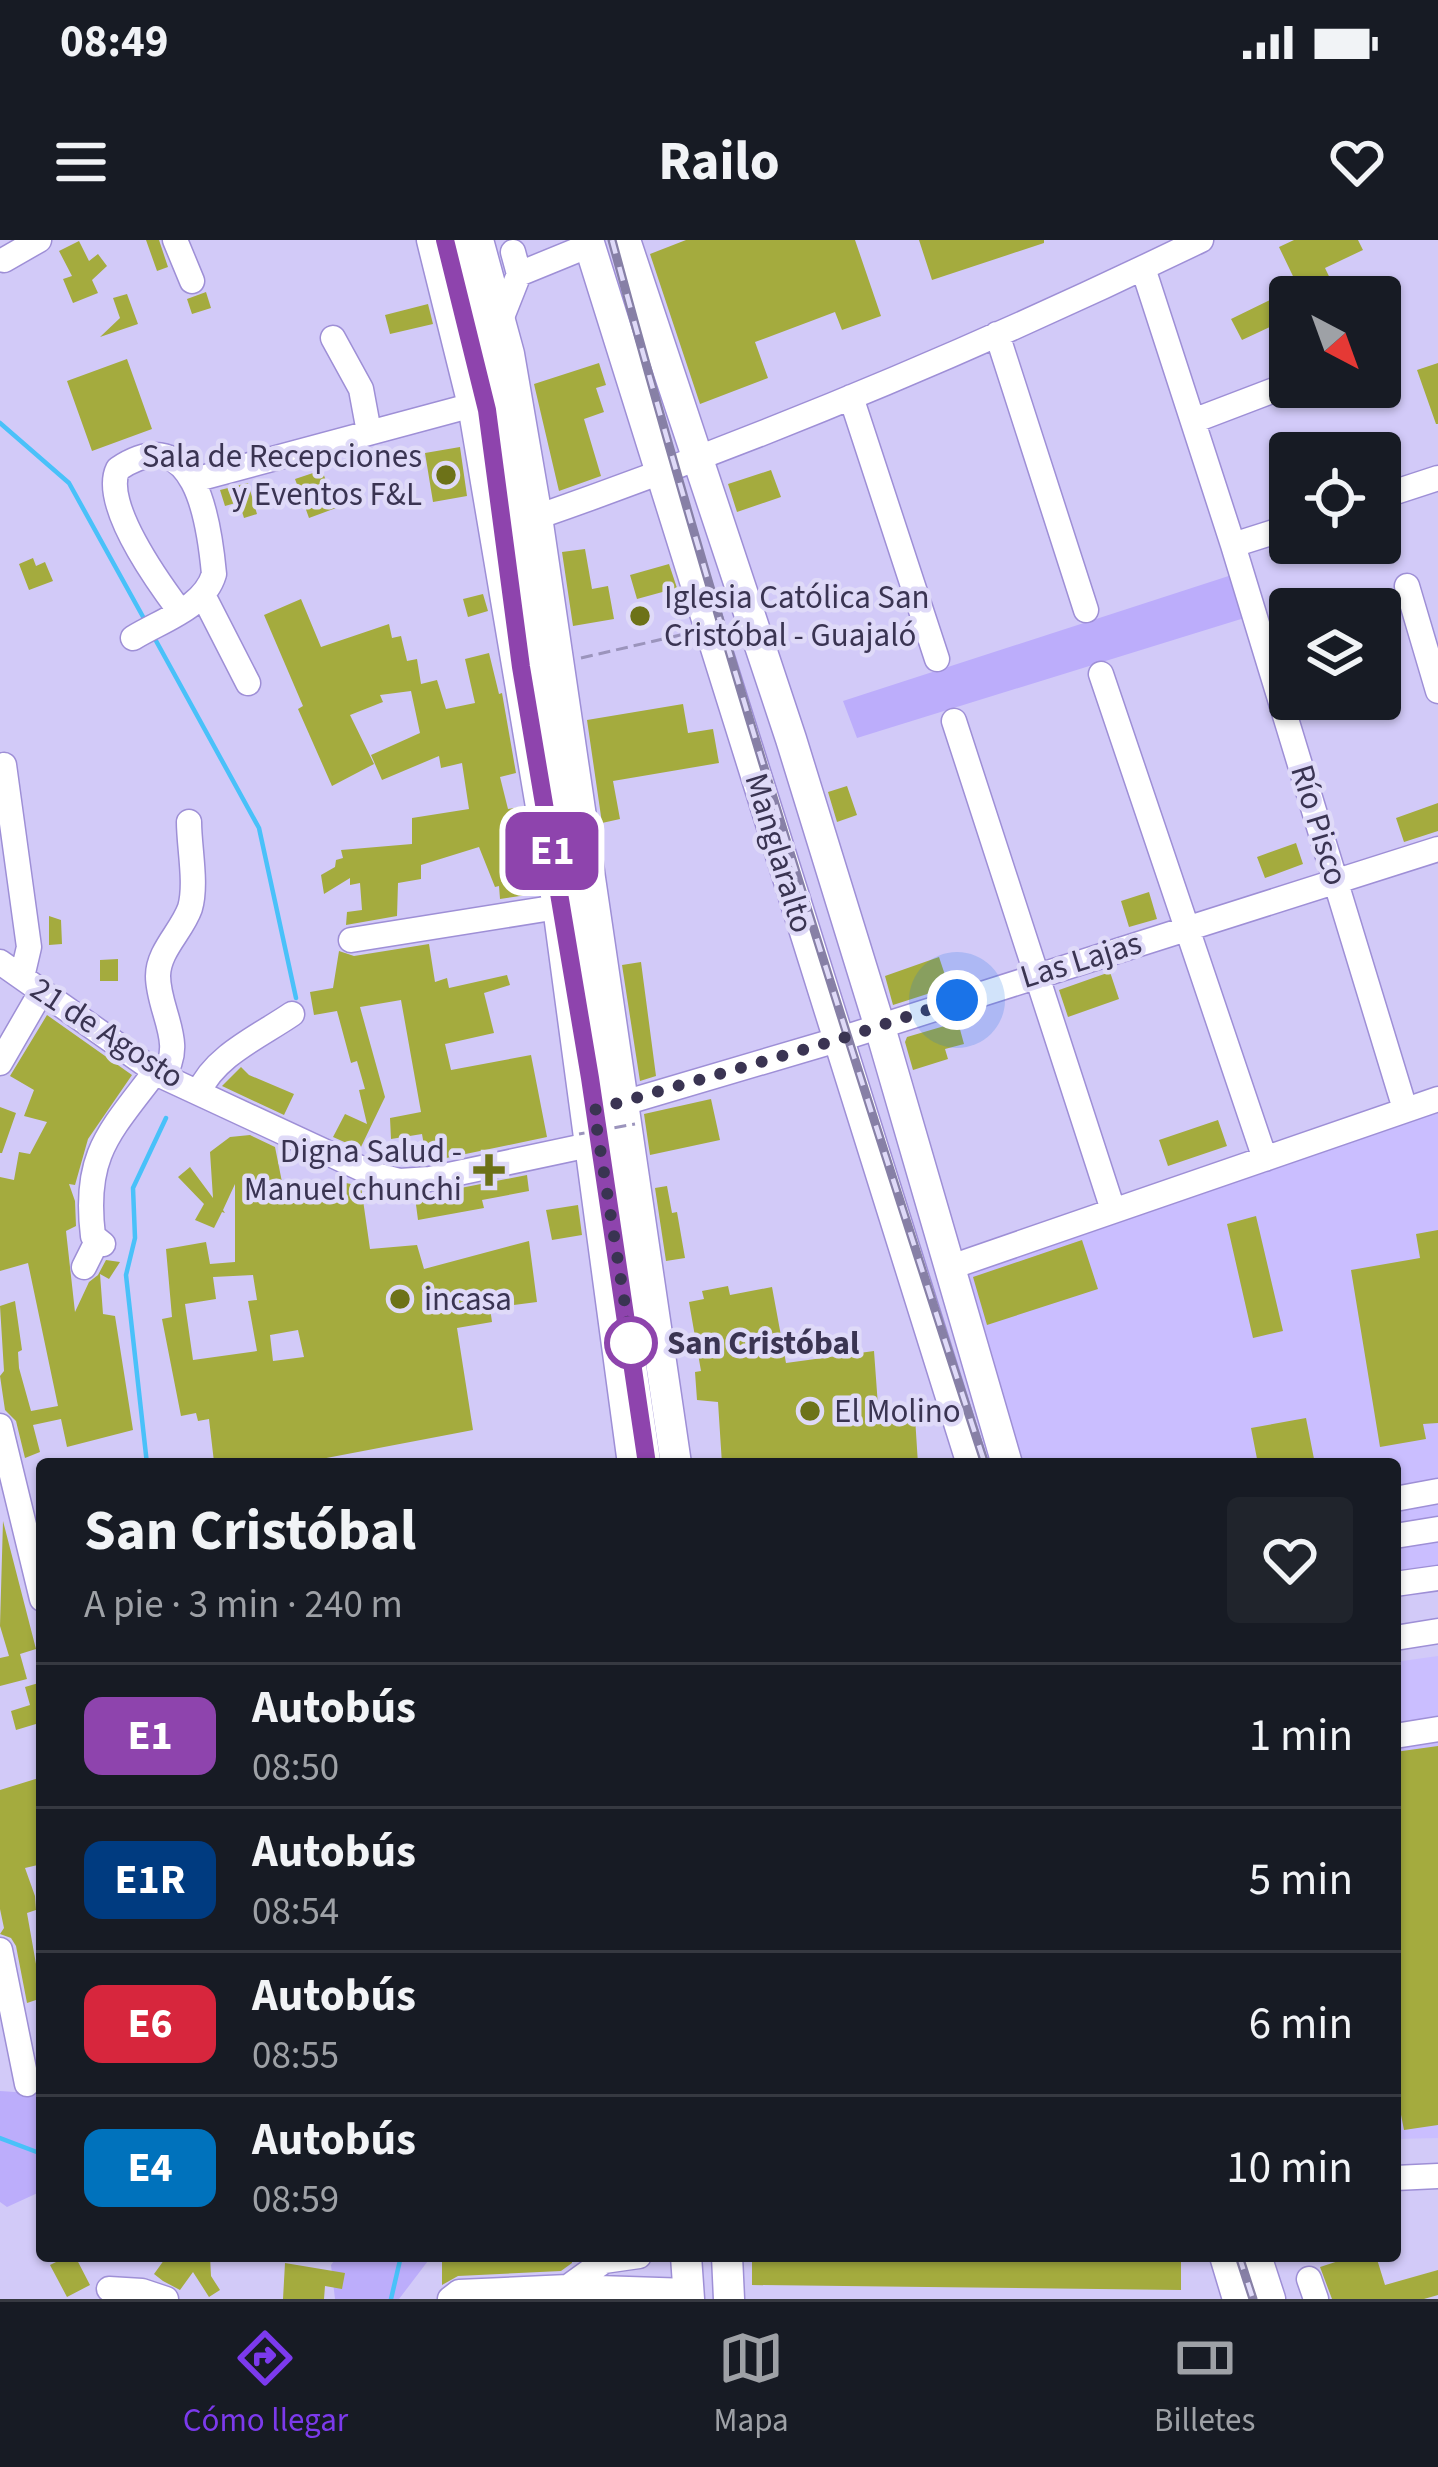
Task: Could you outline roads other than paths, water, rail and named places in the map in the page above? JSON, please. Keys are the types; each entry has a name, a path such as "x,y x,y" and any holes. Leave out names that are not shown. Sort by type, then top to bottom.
{"main road":[{"path":"432,240 473,405 558,908 675,1458"},
{"path":"478,240 500,322 537,517 558,663 633,1458"},
{"name":"Manglaralto","path":"625,240 879,1024 1005,1458"},
{"name":"Manglaralto","path":"589,243 970,1458"},
{"path":"688,2262 698,2297"},
{"path":"727,2262 729,2299"},
{"path":"1227,2262 1238,2299"},
{"path":"1258,2262 1270,2299"}],"street":[{"path":"4,260 39,240"},
{"path":"175,240 192,280"},
{"path":"445,240 487,410 521,667 663,1458"},
{"path":"460,240 502,421 605,1126 646,1458"},
{"path":"537,517 696,461 850,397 1201,240"},
{"path":"500,322 516,263 556,248 589,243"},
{"name":"Río Pisco","path":"1144,268 1405,1109"},
{"path":"997,334 1086,610"},
{"path":"333,338 361,389 369,432"},
{"path":"1193,421 1269,392"},
{"path":"850,397 937,659"},
{"path":"194,480 473,405"},
{"path":"133,638 204,597 214,574 194,480 176,460 155,454 129,461 113,477 170,615"},
{"path":"1401,490 1438,478"},
{"path":"1233,545 1269,533"},
{"path":"1407,586 1438,691"},
{"path":"204,597 248,683"},
{"path":"1101,674 1265,1159"},
{"path":"954,721 1113,1210"},
{"path":"0,1063 32,985 4,765"},
{"path":"84,1267 100,1243 89,1200 93,1166 110,1131 172,1064 174,1051 158,979 159,965 191,906 189,822"},
{"name":"Las Lajas","path":"605,1126 879,1024 1438,849"},
{"path":"351,940 558,908"},
{"name":"21 de Agosto","path":"0,962 159,1074 373,1174 400,1181 430,1179 605,1126"},
{"path":"199,1093 218,1064 292,1014"},
{"path":"948,1268 1438,1099"},
{"path":"0,1426 36,1574"},
{"path":"1401,1497 1438,1491"},
{"path":"1401,1535 1438,1528"},
{"path":"1401,1583 1438,1577"},
{"path":"1401,1637 1438,1631"},
{"path":"1401,1735 1438,1729"},
{"path":"0,1950 34,2082 0,2085"},
{"path":"1401,2178 1438,2176"},
{"path":"568,2287 603,2262"},
{"path":"697,2262 698,2297"},
{"path":"698,2297 713,2262"},
{"path":"450,2299 459,2292 568,2287 698,2297"},
{"path":"109,2289 142,2291 166,2299"}],"waterway":[{"path":"0,423 69,483 147,624"},
{"path":"155,639 259,828 296,998"},
{"path":"146,1458 126,1275 135,1238 133,1188 166,1118"},
{"path":"0,2138 36,2152"},
{"path":"391,2299 400,2262"}],"railway":[{"path":"612,240 744,701 983,1458"},
{"path":"1241,2262 1253,2299"}],"place":[{"name":"Sala de Recepciones y Eventos F&L","path":"446,475"},
{"name":"Iglesia Católica San Cristóbal - Guajaló","path":"640,616"},
{"name":"Digna Salud - Manuel chunchi","path":"489,1170"},
{"name":"incasa","path":"400,1299"},
{"name":"San Cristóbal","path":"631,1343"},
{"name":"El Molino","path":"810,1411"}]}
